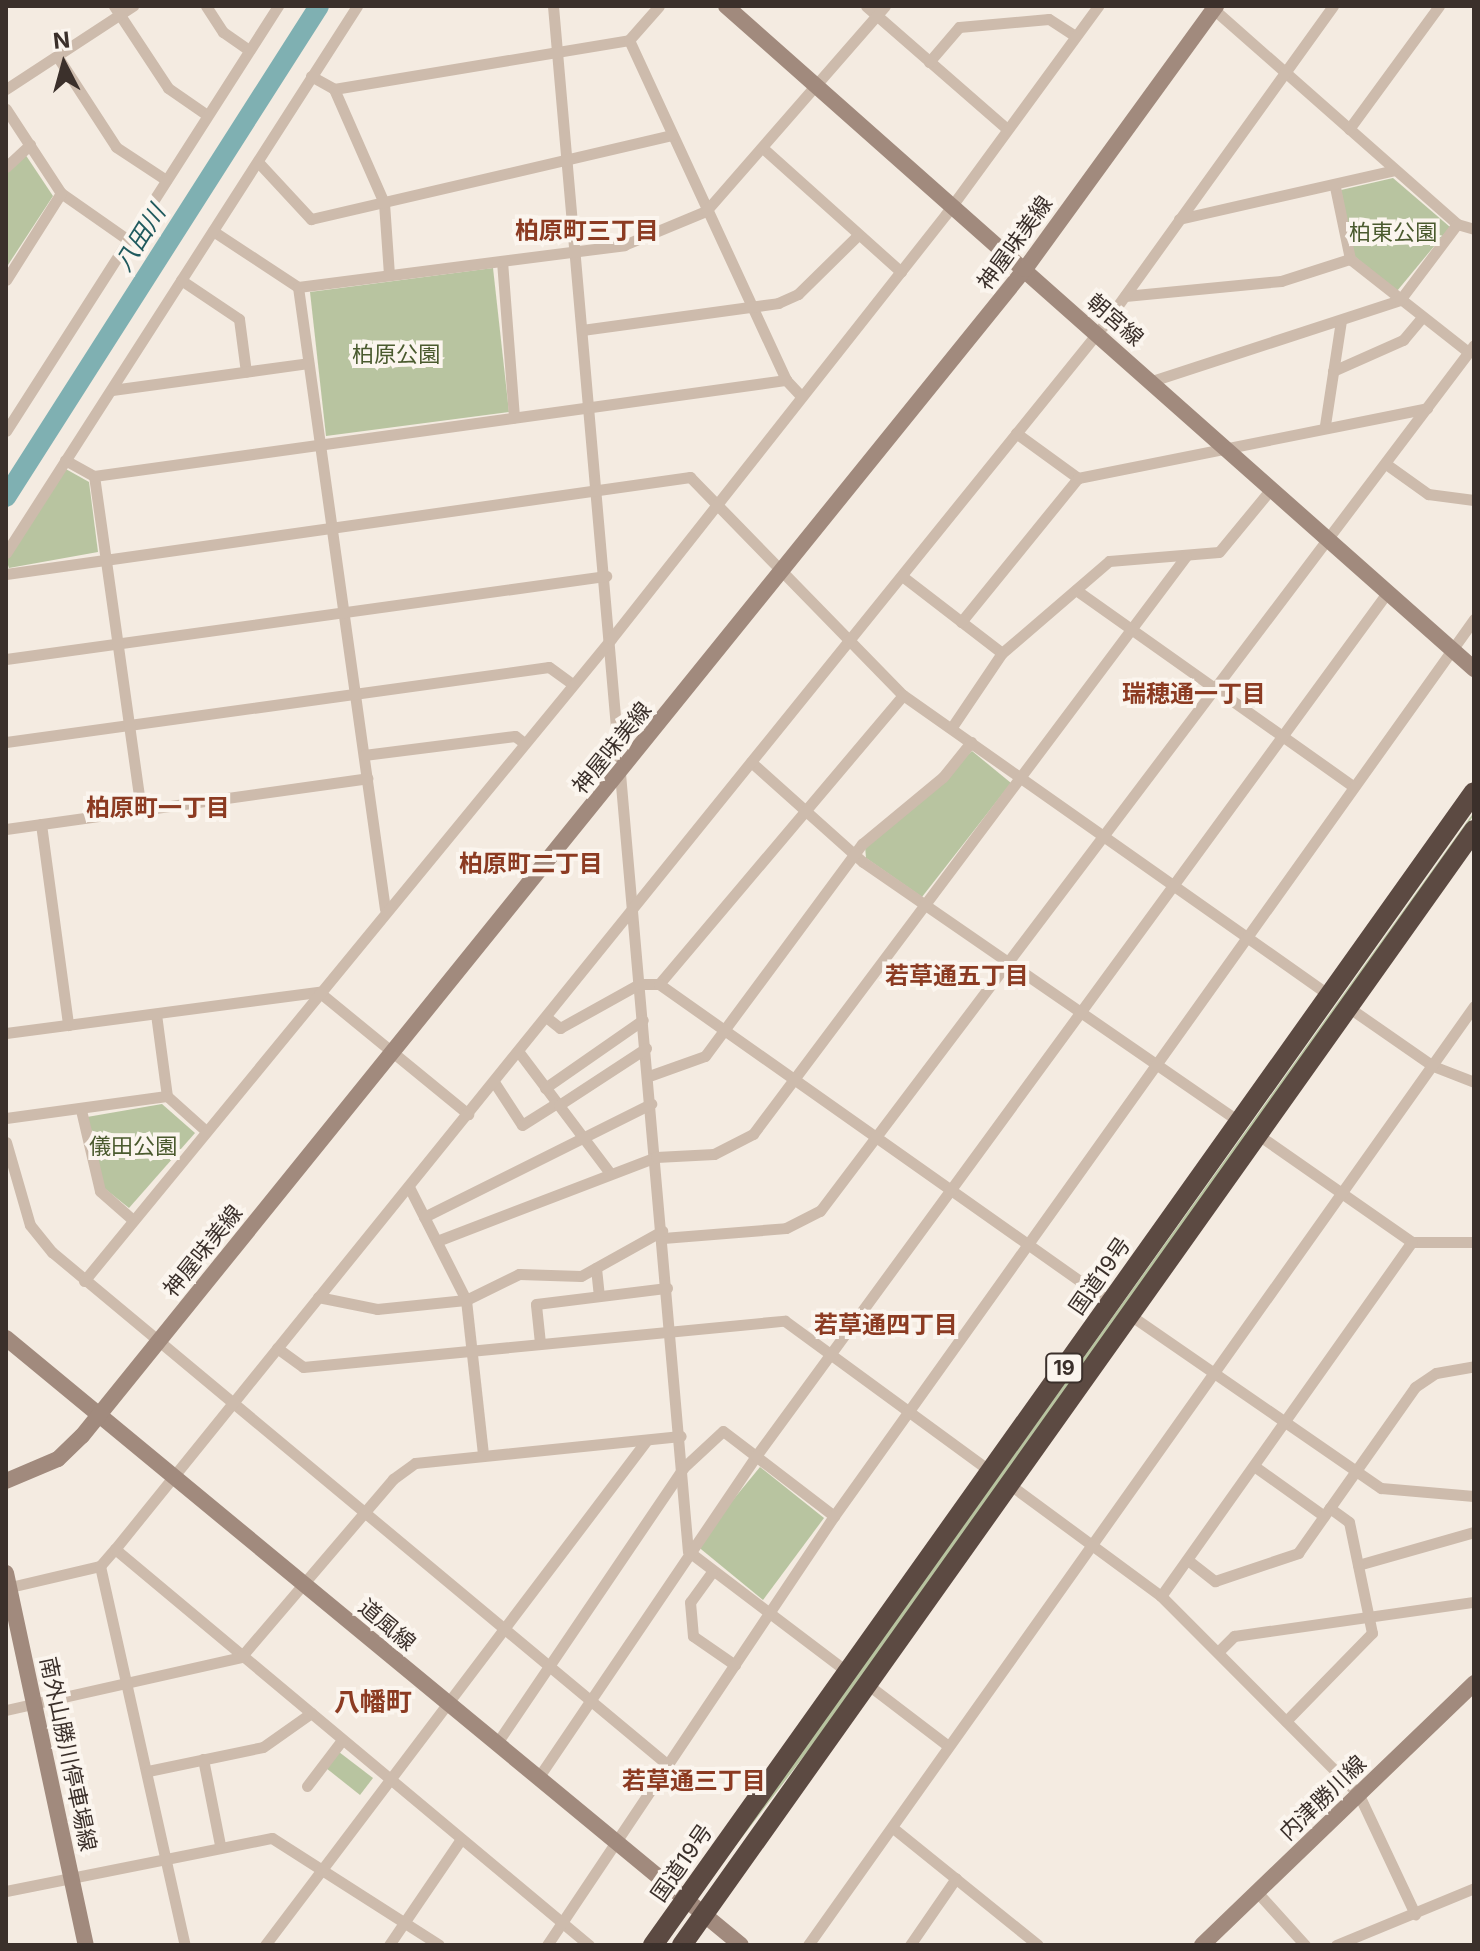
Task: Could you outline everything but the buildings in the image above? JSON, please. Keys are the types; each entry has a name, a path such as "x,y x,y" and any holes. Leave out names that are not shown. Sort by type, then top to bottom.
{"highway":[{"name":"国道19号","path":"653,1945 1474,792"},
{"name":"国道19号","path":"682,1945 1472,836"}],"main road":[{"name":"朝宮線","path":"726,6 1474,669"},
{"name":"神屋味美線","path":"6,1481 58,1459 99,1415 1025,269 1213,7"},
{"name":"道風線","path":"6,1338 741,1945"},
{"name":"南外山勝川停車場線","path":"7,1582 86,1945"},
{"name":"内津勝川線","path":"1202,1945 1474,1683"}],"street":[{"path":"6,89 57,56 116,10 133,6"},
{"path":"206,6 249,50"},
{"path":"6,431 11,412 128,240 278,6"},
{"path":"6,553 357,6"},
{"path":"553,6 573,251 606,576 632,910 681,1436 688,1551 846,1671"},
{"path":"334,89 629,40 659,6"},
{"path":"866,6 881,11 929,62 1007,129"},
{"path":"84,1281 385,909 571,683 611,639 953,205 1098,6"},
{"path":"7,1582 100,1566 115,1549 1097,334 1333,6"},
{"path":"1349,129 1439,6"},
{"path":"1213,7 1457,224 1474,229"},
{"path":"116,10 168,88 207,115"},
{"path":"213,231 298,287 624,245 706,211 764,149 881,11"},
{"path":"929,62 959,27 1049,19 1075,36"},
{"path":"629,40 786,380 801,396"},
{"path":"57,56 116,147 166,180"},
{"path":"311,76 334,89 384,203 389,275"},
{"path":"6,109 61,193 128,240"},
{"path":"258,162 311,219 672,135"},
{"path":"6,167 30,145"},
{"path":"764,149 857,236 901,272"},
{"path":"1179,219 1335,187 1395,170"},
{"path":"318,1297 377,1309 466,1300 519,1274 560,1279 596,1268 662,1235 804,1222 876,1136 1471,349 1422,317 1350,259 1335,187"},
{"path":"6,280 61,193"},
{"path":"1152,381 1400,300 1457,224"},
{"path":"582,330 751,305 798,294 857,236"},
{"path":"1125,296 1281,281 1350,259"},
{"path":"502,261 514,418"},
{"path":"181,280 239,319 246,372"},
{"path":"298,287 385,909"},
{"path":"1333,371 1403,340 1422,317"},
{"path":"1325,425 1341,320"},
{"path":"112,390 308,363"},
{"path":"65,460 94,476 786,380"},
{"path":"961,622 1078,478 1325,425 1427,408"},
{"path":"1016,433 1078,478"},
{"path":"1386,464 1428,494 1474,500"},
{"path":"94,476 141,810"},
{"path":"6,574 690,477 903,695 1329,995"},
{"path":"952,727 1002,653 1109,561 1219,552 1271,489"},
{"path":"437,1241 656,1157 731,1150 753,1134 1134,630 1186,556"},
{"path":"6,659 606,576"},
{"path":"902,576 1002,653"},
{"path":"1076,590 1353,786"},
{"path":"538,1778 688,1551 756,1456 1387,593"},
{"path":"547,1945 834,1516 1474,619"},
{"path":"6,742 549,667 571,683"},
{"path":"659,984 903,695"},
{"path":"364,755 515,736 523,742"},
{"path":"649,1076 690,1067 725,1031 856,854 971,742"},
{"path":"751,762 809,809 856,854 1079,1013 1239,1121"},
{"path":"6,829 367,778"},
{"path":"41,824 68,1025"},
{"path":"546,1017 560,1028 639,984 659,984 1111,1303"},
{"path":"6,1033 319,992 468,1114"},
{"path":"808,1945 1474,1006"},
{"path":"1348,1007 1433,1066 1474,1082"},
{"path":"156,1014 167,1096 206,1131"},
{"path":"545,1088 643,1020"},
{"path":"494,1082 522,1125 646,1048"},
{"path":"518,1051 610,1173"},
{"path":"6,1118 167,1096"},
{"path":"424,1217 651,1104"},
{"path":"81,1110 100,1191 133,1220"},
{"path":"1257,1134 1412,1242 1474,1242"},
{"path":"6,1142 30,1225 84,1281 160,1339 668,1765"},
{"path":"409,1187 466,1300 483,1455"},
{"path":"1161,1596 1189,1561 1412,1242"},
{"path":"596,1268 599,1296"},
{"path":"540,1343 536,1304 667,1288"},
{"path":"1130,1315 1356,1472 1406,1494 1474,1496"},
{"path":"277,1348 303,1367 785,1321 833,1353 990,1471"},
{"path":"1189,1561 1215,1581 1245,1575 1298,1553 1415,1387 1436,1373 1474,1366"},
{"path":"497,1743 683,1468 723,1431 834,1516"},
{"path":"6,1710 241,1657 364,1511 415,1463 681,1436"},
{"path":"265,1945 646,1441"},
{"path":"1254,1466 1327,1512 1349,1522 1372,1633 1286,1721"},
{"path":"1009,1484 1161,1596 1359,1795 1415,1914"},
{"path":"1358,1565 1474,1532"},
{"path":"115,1549 589,1945"},
{"path":"100,1566 185,1945"},
{"path":"712,1572 690,1602 693,1636 735,1665"},
{"path":"1218,1652 1234,1636 1474,1602"},
{"path":"867,1684 948,1746"},
{"path":"148,1771 263,1747 311,1713"},
{"path":"307,1786 342,1740"},
{"path":"203,1759 220,1845"},
{"path":"893,1828 1038,1945"},
{"path":"6,1891 220,1845 272,1838 324,1867 439,1945"},
{"path":"389,1945 461,1839"},
{"path":"910,1945 956,1878"},
{"path":"1336,1945 1474,1888"},
{"path":"1257,1892 1305,1945"}],"green space":[{"path":"25,154 53,196 6,268 6,172"},
{"name":"柏東公園","path":"1393,178 1450,227 1397,291 1354,256 1341,190"},
{"name":"柏原公園","path":"493,268 509,412 326,436 310,292"},
{"path":"64,468 89,482 98,552 9,568 6,559"},
{"path":"972,751 1011,783 922,897 866,858 865,846"},
{"path":"1474,812 817,1739 711,1878"},
{"name":"儀田公園","path":"162,1104 195,1133 129,1208 104,1188 87,1117"},
{"path":"760,1467 824,1518 763,1600 696,1545"},
{"path":"339,1752 373,1778 360,1795 326,1768"}],"waterway":[{"name":"八田川","path":"6,497 319,6"}],"district":[{"name":"柏原町三丁目","path":"587,231"},
{"name":"瑞穂通一丁目","path":"1194,694"},
{"name":"柏原町一丁目","path":"158,808"},
{"name":"柏原町二丁目","path":"531,864"},
{"name":"若草通五丁目","path":"957,976"},
{"name":"若草通四丁目","path":"886,1325"},
{"name":"八幡町","path":"373,1702"},
{"name":"若草通三丁目","path":"694,1781"}]}
